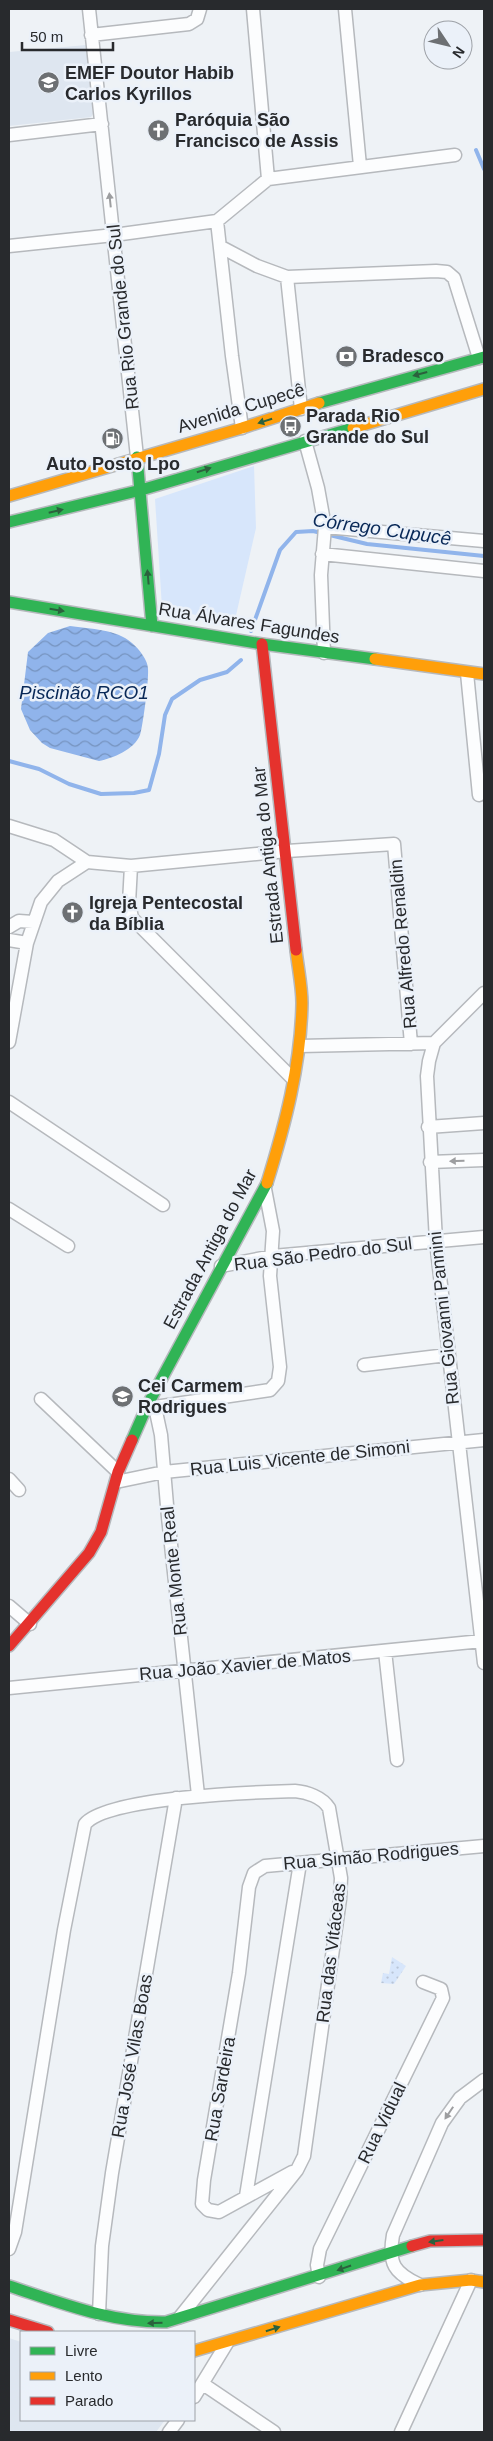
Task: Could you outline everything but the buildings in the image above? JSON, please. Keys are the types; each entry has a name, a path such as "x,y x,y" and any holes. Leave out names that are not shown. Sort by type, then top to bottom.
{"main road":[{"name":"Avenida Cupecê","path":"9,496 481,357"},
{"path":"9,522 141,490 484,389"},
{"name":"Rua Rio Grande do Sul","path":"137,457 152,626"},
{"name":"Rua Álvares Fagundes","path":"9,602 262,644 484,674"},
{"name":"Estrada Antiga do Mar","path":"9,1646 30,1624 89,1553 101,1532 117,1477 221,1266 265,1189 274,1162 300,1046 302,1001 287,851 262,644"},
{"path":"9,2286 99,2314 136,2322 176,2321 430,2241 484,2240"},
{"path":"196,2350 227,2343 420,2285 470,2280 484,2282"},
{"path":"9,2320 45,2331"}],"street":[{"name":"Rua Rio Grande do Sul","path":"89,9 137,457"},
{"path":"92,35 189,24 196,19 200,9"},
{"path":"253,9 268,179"},
{"path":"345,9 360,166"},
{"path":"9,135 102,124"},
{"path":"9,246 114,235 217,221 268,179 455,155"},
{"path":"217,221 242,428"},
{"path":"221,247 257,266 288,277 447,272 454,278 481,357"},
{"path":"288,277 301,409"},
{"path":"305,441 318,488 325,529 322,553 324,653"},
{"path":"325,529 484,541"},
{"path":"322,553 484,571"},
{"path":"467,673 479,795"},
{"path":"9,826 54,840 69,847 87,862 131,866 287,851"},
{"name":"Rua Alfredo Renaldin","path":"287,851 394,844 412,1044"},
{"path":"9,1042 27,943 40,902 58,881 87,862"},
{"path":"131,866 129,903 132,918 293,1079"},
{"path":"9,927 19,921 33,922"},
{"path":"9,940 27,943"},
{"path":"300,1046 434,1043 484,993"},
{"name":"Rua Giovanni Pannini","path":"434,1043 427,1076 428,1127 436,1241 484,1663"},
{"path":"9,1102 163,1205"},
{"path":"428,1127 484,1123"},
{"path":"430,1162 484,1160"},
{"path":"151,1407 270,1390 278,1381 280,1367 270,1276 273,1231 265,1189"},
{"path":"9,1209 68,1246"},
{"name":"Rua São Pedro do Sul","path":"221,1266 272,1256 484,1237"},
{"path":"364,1365 448,1355"},
{"path":"41,1399 117,1477"},
{"name":"Rua Monte Real","path":"151,1407 160,1427 198,1795"},
{"name":"Rua Luis Vicente de Simoni","path":"117,1477 484,1440"},
{"path":"9,1479 19,1490"},
{"path":"9,1606 30,1624"},
{"name":"Rua João Xavier de Matos","path":"9,1688 482,1641"},
{"path":"385,1651 397,1760"},
{"name":"Rua das Vitáceas","path":"9,2249 15,2232 48,2021 83,1828 88,1820 103,1814 198,1795 294,1791 319,1799 327,1805 332,1817 341,1878 335,1942 304,2156 297,2170 192,2305 176,2321"},
{"name":"Rua José Vilas Boas","path":"99,2314 102,2246 112,2173 176,1798"},
{"name":"Rua Simão Rodrigues","path":"258,1869 265,1866 338,1861 484,1846"},
{"path":"246,2196 300,1863"},
{"name":"Rua Sardeira","path":"258,1869 251,1879 249,1887 238,1981 202,2199 205,2208 215,2212 297,2170"},
{"name":"Rua Vidual","path":"319,2277 317,2266 320,2249 443,1998 441,1989 423,1982"},
{"path":"420,2285 406,2279 396,2271 390,2253 393,2235 442,2123 460,2098 484,2080"},
{"path":"401,2432 470,2280"},
{"path":"195,2396 227,2343"},
{"path":"196,2350 214,2366"},
{"path":"203,2384 274,2432"},
{"path":"169,2432 177,2421"}],"shaded area":[{"name":"EMEF Doutor Habib Carlos Kyrillos","path":"86,45 93,114 91,117 9,126 9,52"},
{"path":"254,466 256,528 234,624 162,607 155,499"},
{"path":"392,1957 406,1966 394,1984 381,1983 383,1973 389,1974"},
{"path":"9,2338 20,2342 20,2421 164,2421 156,2432 9,2432"}],"water":[{"name":"Piscinão RCO1","path":"70,626 103,630 126,638 140,651 148,666 147,692 140,735 128,749 99,761 50,748 42,743 30,730 21,709 28,652 48,633"}],"waterway":[{"path":"476,150 484,169"},
{"name":"Córrego Cupucê","path":"251,631 280,550 296,532 313,531 367,544 484,556"},
{"name":"Córrego Cupucê","path":"9,761 39,769 69,784 101,794 134,793 149,790 159,754 165,715 172,699 200,680 227,672 241,660"}],"traffic: fast":[{"path":"319,403 484,357"},
{"path":"9,522 141,490 353,428"},
{"path":"137,457 152,626"},
{"path":"9,602 262,644 375,659"},
{"path":"132,1440 147,1406 267,1183"},
{"path":"9,2286 106,2316 166,2322 412,2246"}],"traffic: slow":[{"path":"353,428 484,389"},
{"path":"9,496 242,428 319,403"},
{"path":"375,659 484,674"},
{"path":"267,1183 286,1117 299,1049 302,1003 296,950"},
{"path":"195,2351 420,2285 471,2280 484,2282"}],"traffic: jam":[{"path":"262,644 296,950"},
{"path":"9,1646 89,1553 101,1532 118,1472 132,1440"},
{"path":"412,2246 430,2241 484,2240"},
{"path":"9,2320 45,2331"}],"place":[{"name":"EMEF Doutor Habib Carlos Kyrillos","path":"49,83"},
{"name":"Paróquia São Francisco de Assis","path":"159,130"},
{"name":"Bradesco","path":"346,356"},
{"name":"Parada Rio Grande do Sul","path":"290,426"},
{"name":"Auto Posto Lpo","path":"113,439"},
{"name":"Igreja Pentecostal da Bíblia","path":"73,913"},
{"name":"Cei Carmem Rodrigues","path":"122,1396"}]}
